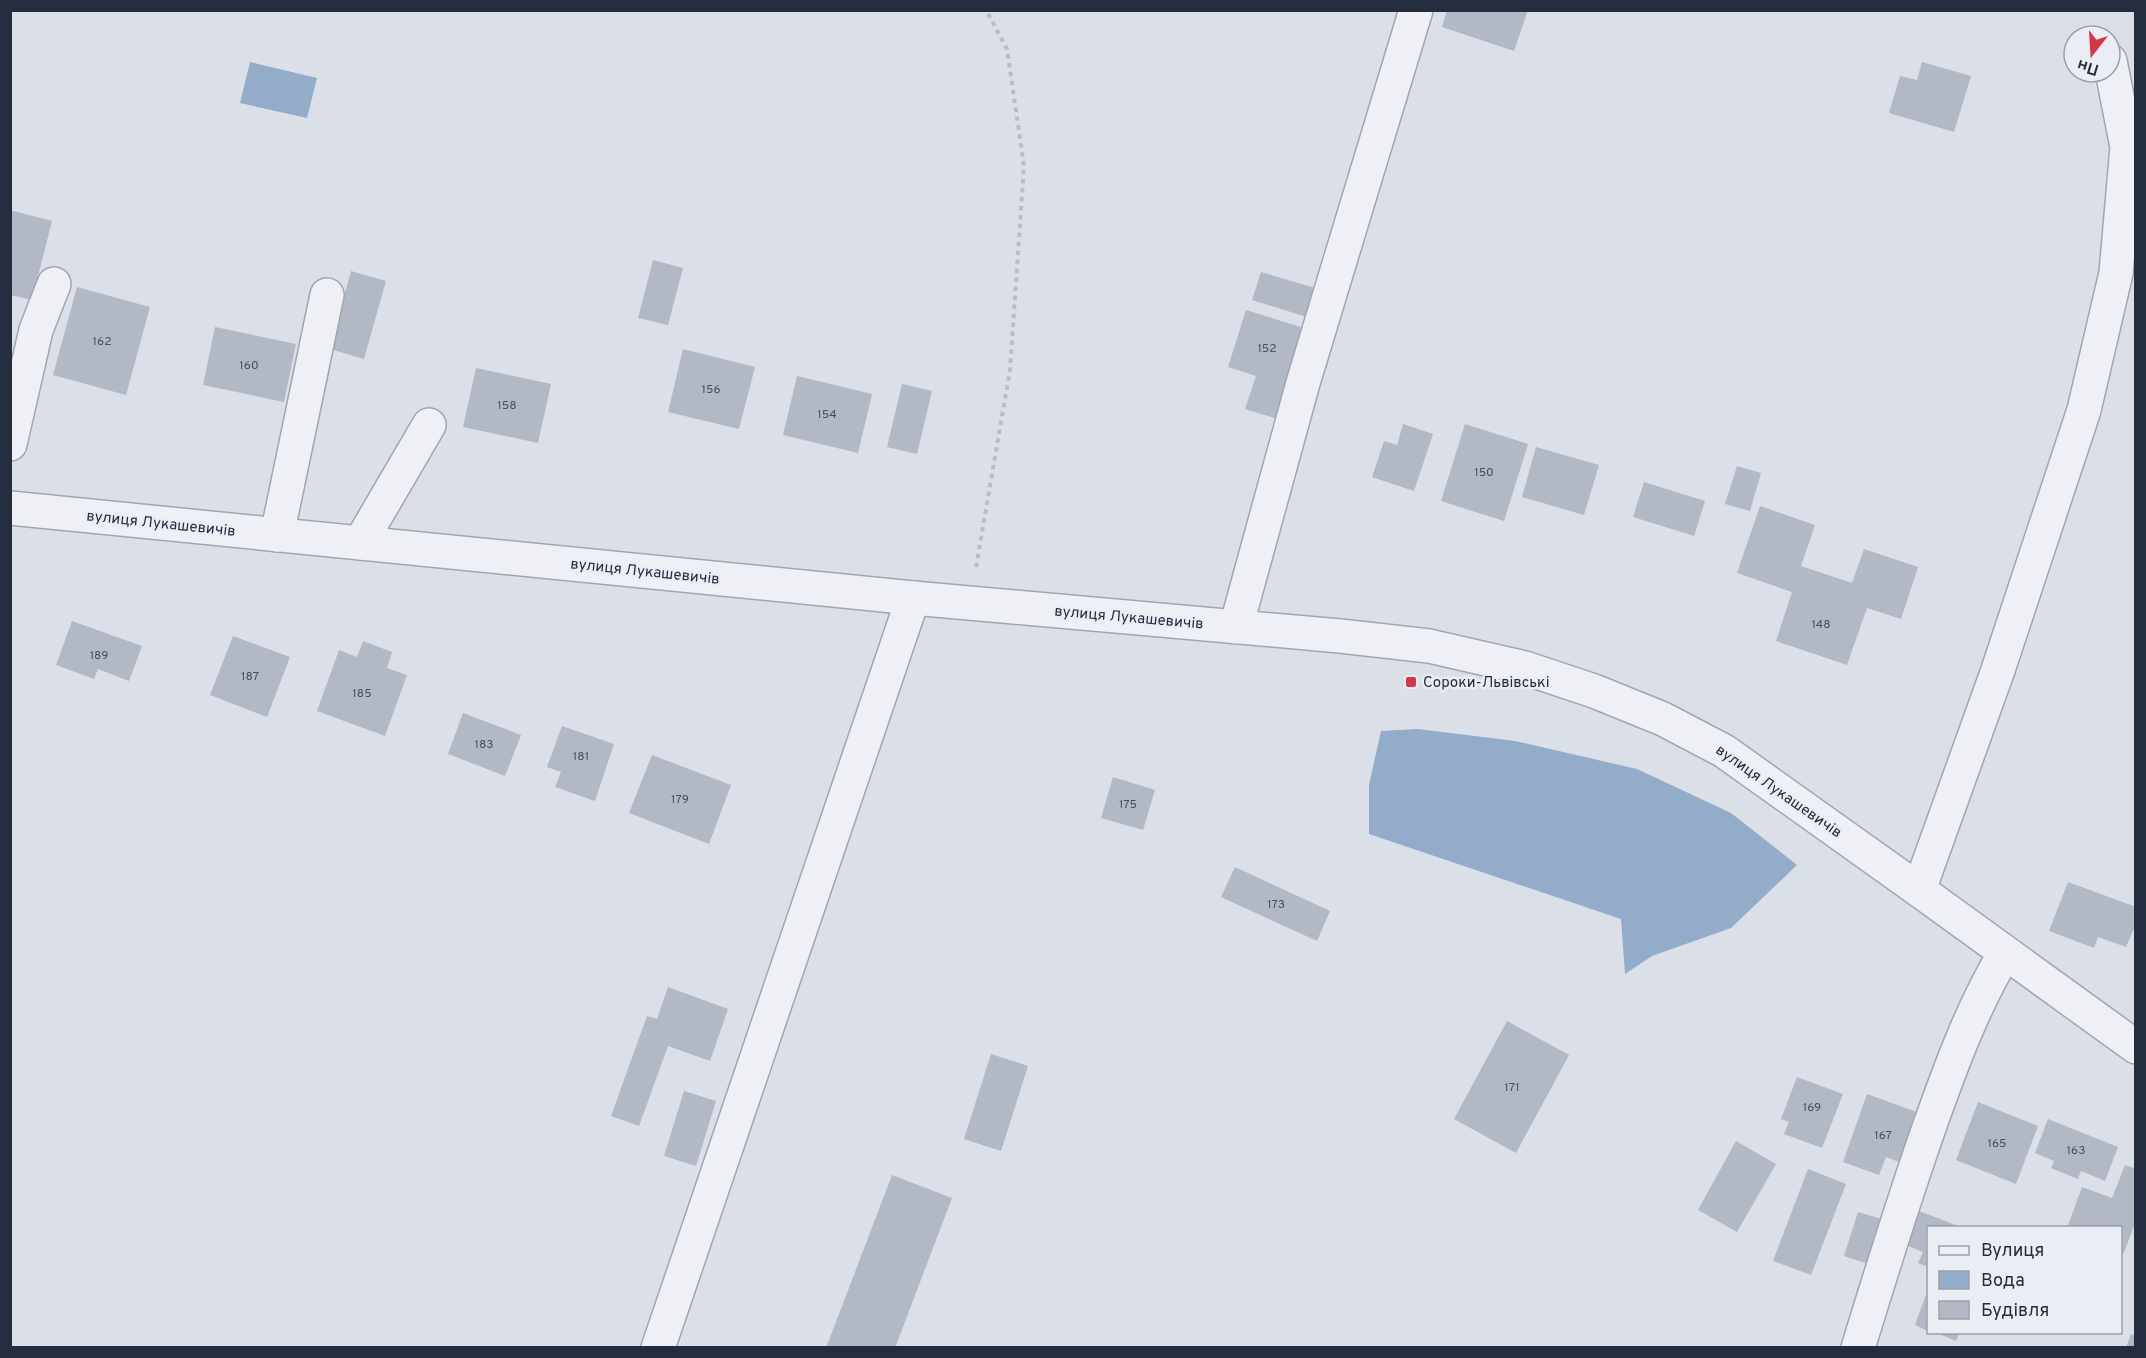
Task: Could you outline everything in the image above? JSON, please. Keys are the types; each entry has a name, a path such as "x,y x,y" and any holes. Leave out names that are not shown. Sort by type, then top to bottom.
{"street":[{"path":"1236,627 1304,383 1416,10"},
{"path":"1919,890 1998,670 2084,410 2116,273 2127,147 2115,84"},
{"path":"10,444 36,330 54,284"},
{"path":"277,535 327,295"},
{"path":"360,543 429,425"},
{"name":"вулиця Лукашевичів","path":"10,507 913,598 1429,646 1525,668 1594,691 1663,719 1724,751 2136,1047"},
{"path":"658,1347 913,598"},
{"path":"1858,1347 1897,1219 1955,1056 1991,976 2006,953"}],"path":[{"path":"968,603 1010,370 1024,166 1007,49 986,10"}],"water":[{"path":"250,62 317,78 307,118 240,103"},
{"path":"1418,729 1515,741 1637,769 1731,813 1797,865 1731,928 1652,956 1625,974 1621,919 1369,834 1369,785 1381,731"}],"building":[{"path":"1447,10 1528,10 1514,51 1442,27"},
{"path":"1922,62 1971,76 1954,132 1889,113 1900,76 1917,80"},
{"path":"10,210 52,221 32,300 10,295"},
{"path":"653,260 683,268 668,325 638,318"},
{"path":"351,271 386,281 364,359 330,349"},
{"path":"1261,272 1322,290 1313,319 1252,300"},
{"path":"77,287 150,307 126,395 53,375"},
{"path":"1246,310 1307,329 1278,419 1245,409 1256,376 1228,367"},
{"path":"215,327 296,344 284,402 203,385"},
{"path":"683,349 755,367 739,429 668,412"},
{"path":"476,368 551,384 538,443 463,427"},
{"path":"797,376 872,394 858,453 783,435"},
{"path":"902,384 932,391 917,454 887,447"},
{"path":"1403,424 1433,434 1414,491 1372,477 1384,441 1397,445"},
{"path":"1465,424 1528,444 1504,521 1441,501"},
{"path":"1536,447 1599,465 1584,515 1522,497"},
{"path":"1737,466 1761,473 1750,511 1725,504"},
{"path":"1644,482 1705,501 1694,536 1633,517"},
{"path":"1760,506 1815,525 1801,566 1852,583 1864,549 1918,567 1901,619 1867,608 1847,665 1776,641 1792,592 1737,573"},
{"path":"72,621 142,646 129,681 98,669 94,679 56,665"},
{"path":"233,636 290,657 267,717 210,695"},
{"path":"363,641 392,652 387,668 407,675 385,736 317,711 339,650 357,657"},
{"path":"463,713 521,735 505,776 448,754"},
{"path":"562,726 614,744 595,801 555,787 561,772 547,767"},
{"path":"652,755 731,785 709,844 629,813"},
{"path":"1113,777 1155,790 1143,830 1101,818"},
{"path":"1235,867 1330,911 1317,941 1221,897"},
{"path":"2068,882 2136,907 2136,924 2126,947 2098,937 2094,948 2049,931"},
{"path":"668,987 728,1009 710,1061 668,1046 639,1126 611,1116 647,1016 657,1019"},
{"path":"1507,1021 1569,1055 1516,1153 1454,1119"},
{"path":"991,1054 1028,1066 1001,1151 964,1139"},
{"path":"1797,1077 1843,1094 1822,1148 1784,1134 1789,1122 1781,1119"},
{"path":"684,1091 716,1101 696,1166 664,1156"},
{"path":"1867,1094 1922,1114 1904,1164 1886,1157 1879,1175 1843,1162"},
{"path":"1978,1102 2038,1126 2016,1184 1956,1160"},
{"path":"2048,1119 2118,1147 2105,1181 2081,1171 2078,1179 2051,1168 2054,1161 2035,1153"},
{"path":"1736,1141 1776,1164 1737,1232 1698,1210"},
{"path":"2125,1165 2136,1169 2136,1221 2122,1257 2122,1226 2068,1226 2082,1187 2112,1198"},
{"path":"1808,1169 1846,1184 1811,1275 1773,1261"},
{"path":"892,1175 952,1198 895,1348 826,1348"},
{"path":"1914,1209 1958,1226 1927,1226 1927,1267 1918,1263 1923,1252 1901,1243"},
{"path":"1858,1212 1885,1220 1871,1265 1844,1256"},
{"path":"1927,1292 1927,1331 1915,1325"},
{"path":"1939,1334 1959,1334 1956,1341"},
{"path":"2131,1334 2136,1336 2136,1348 2126,1348"}],"place":[{"name":"Сороки-Львівські","path":"1411,682"}]}
